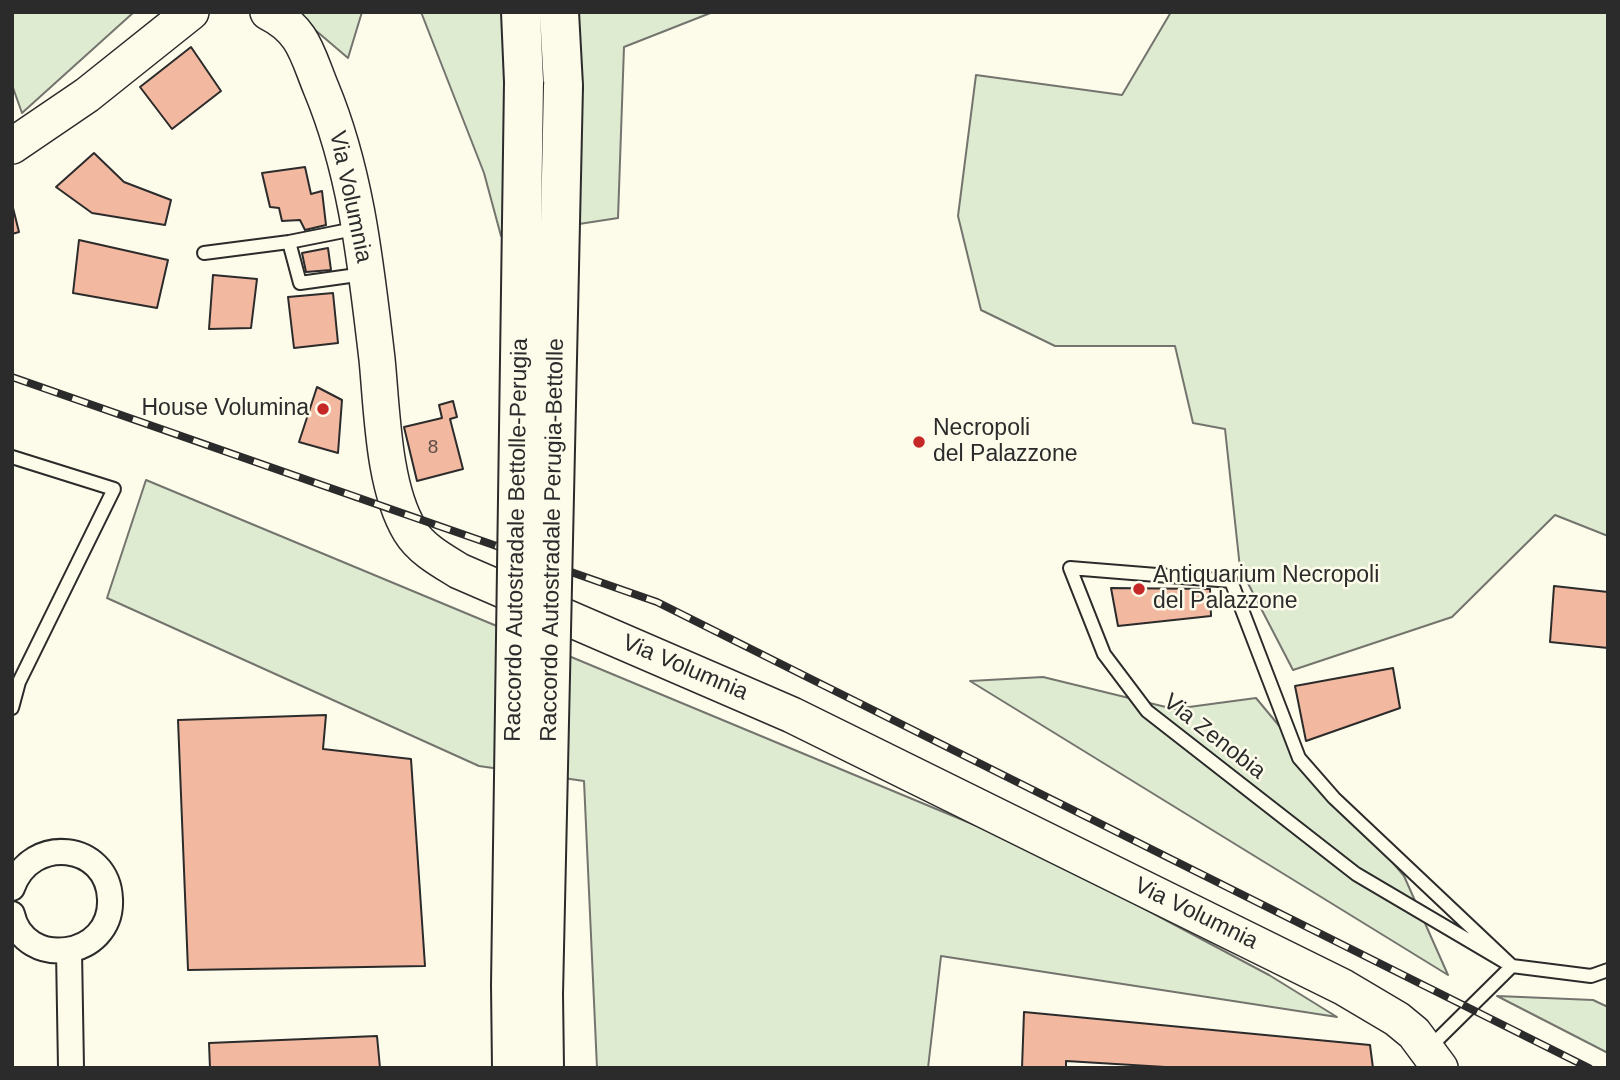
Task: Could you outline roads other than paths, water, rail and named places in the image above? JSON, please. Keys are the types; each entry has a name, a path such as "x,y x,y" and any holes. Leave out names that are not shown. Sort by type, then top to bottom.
{"highway":[{"name":"Raccordo Autostradale Bettolle-Perugia","path":"512,1068 524,82 522,12"},
{"name":"Raccordo Autostradale Perugia-Bettolle","path":"544,1068 543,994 563,86 559,12"}],"main road":[{"path":"12,146 87,95 191,12"},
{"name":"Via Volumnia","path":"268,12 301,37 327,101 348,167 367,274 394,495 410,531 428,551 459,571 792,715 1343,986 1414,1033 1434,1059"}],"street":[{"path":"12,914 22,934 35,945 51,951 69,951 89,943 104,926 110,912 111,898 103,876 89,860 75,853 60,851 39,856 15,873"},
{"path":"69,951 71,1068"}],"lane":[{"path":"204,253 289,242 360,228"},
{"path":"289,242 300,283 367,274"},
{"path":"12,457 114,489 16,680 12,708"},
{"name":"Via Zenobia","path":"1512,965 1334,798 1299,758 1231,581 1070,568 1104,654 1147,711 1356,874 1512,965 1591,976 1608,970"},
{"path":"1434,1059 1512,965"}],"railway":[{"path":"12,377 657,602 1589,1068"}],"place":[{"name":"House Volumina","path":"323,409"},
{"name":"Necropoli del Palazzone","path":"919,442"},
{"name":"Antiquarium Necropoli del Palazzone","path":"1139,589"}]}
